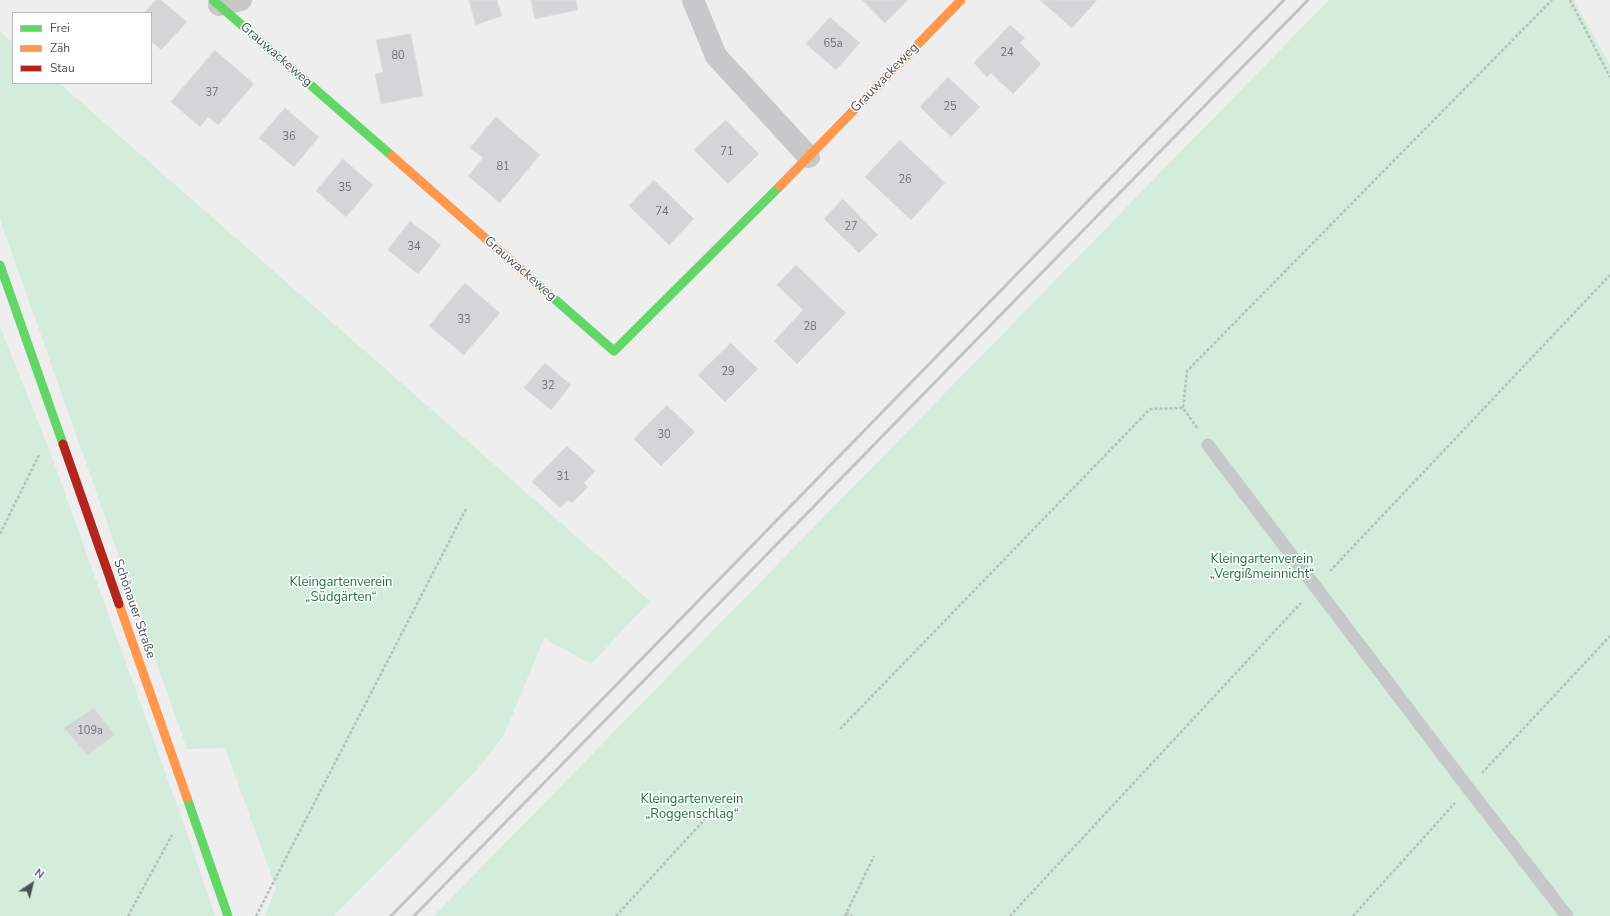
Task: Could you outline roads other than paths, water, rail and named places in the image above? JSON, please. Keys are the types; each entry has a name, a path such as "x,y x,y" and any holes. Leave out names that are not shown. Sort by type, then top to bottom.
{"street":[{"name":"Grauwackeweg","path":"216,3 241,0"},
{"path":"693,0 716,56 809,156"},
{"name":"Grauwackeweg","path":"216,3 614,351 809,156 961,0"},
{"name":"Schönauer Straße","path":"0,265 228,916"}],"lane":[{"path":"1208,445 1567,916"}],"railway":[{"path":"391,916 1284,0"},
{"path":"414,916 1308,0"}],"park label":[{"name":"Kleingartenverein „Vergißmeinnicht“","path":"1262,568"},
{"name":"Kleingartenverein „Südgärten“","path":"341,590"},
{"name":"Kleingartenverein „Roggenschlag“","path":"692,808"}]}
